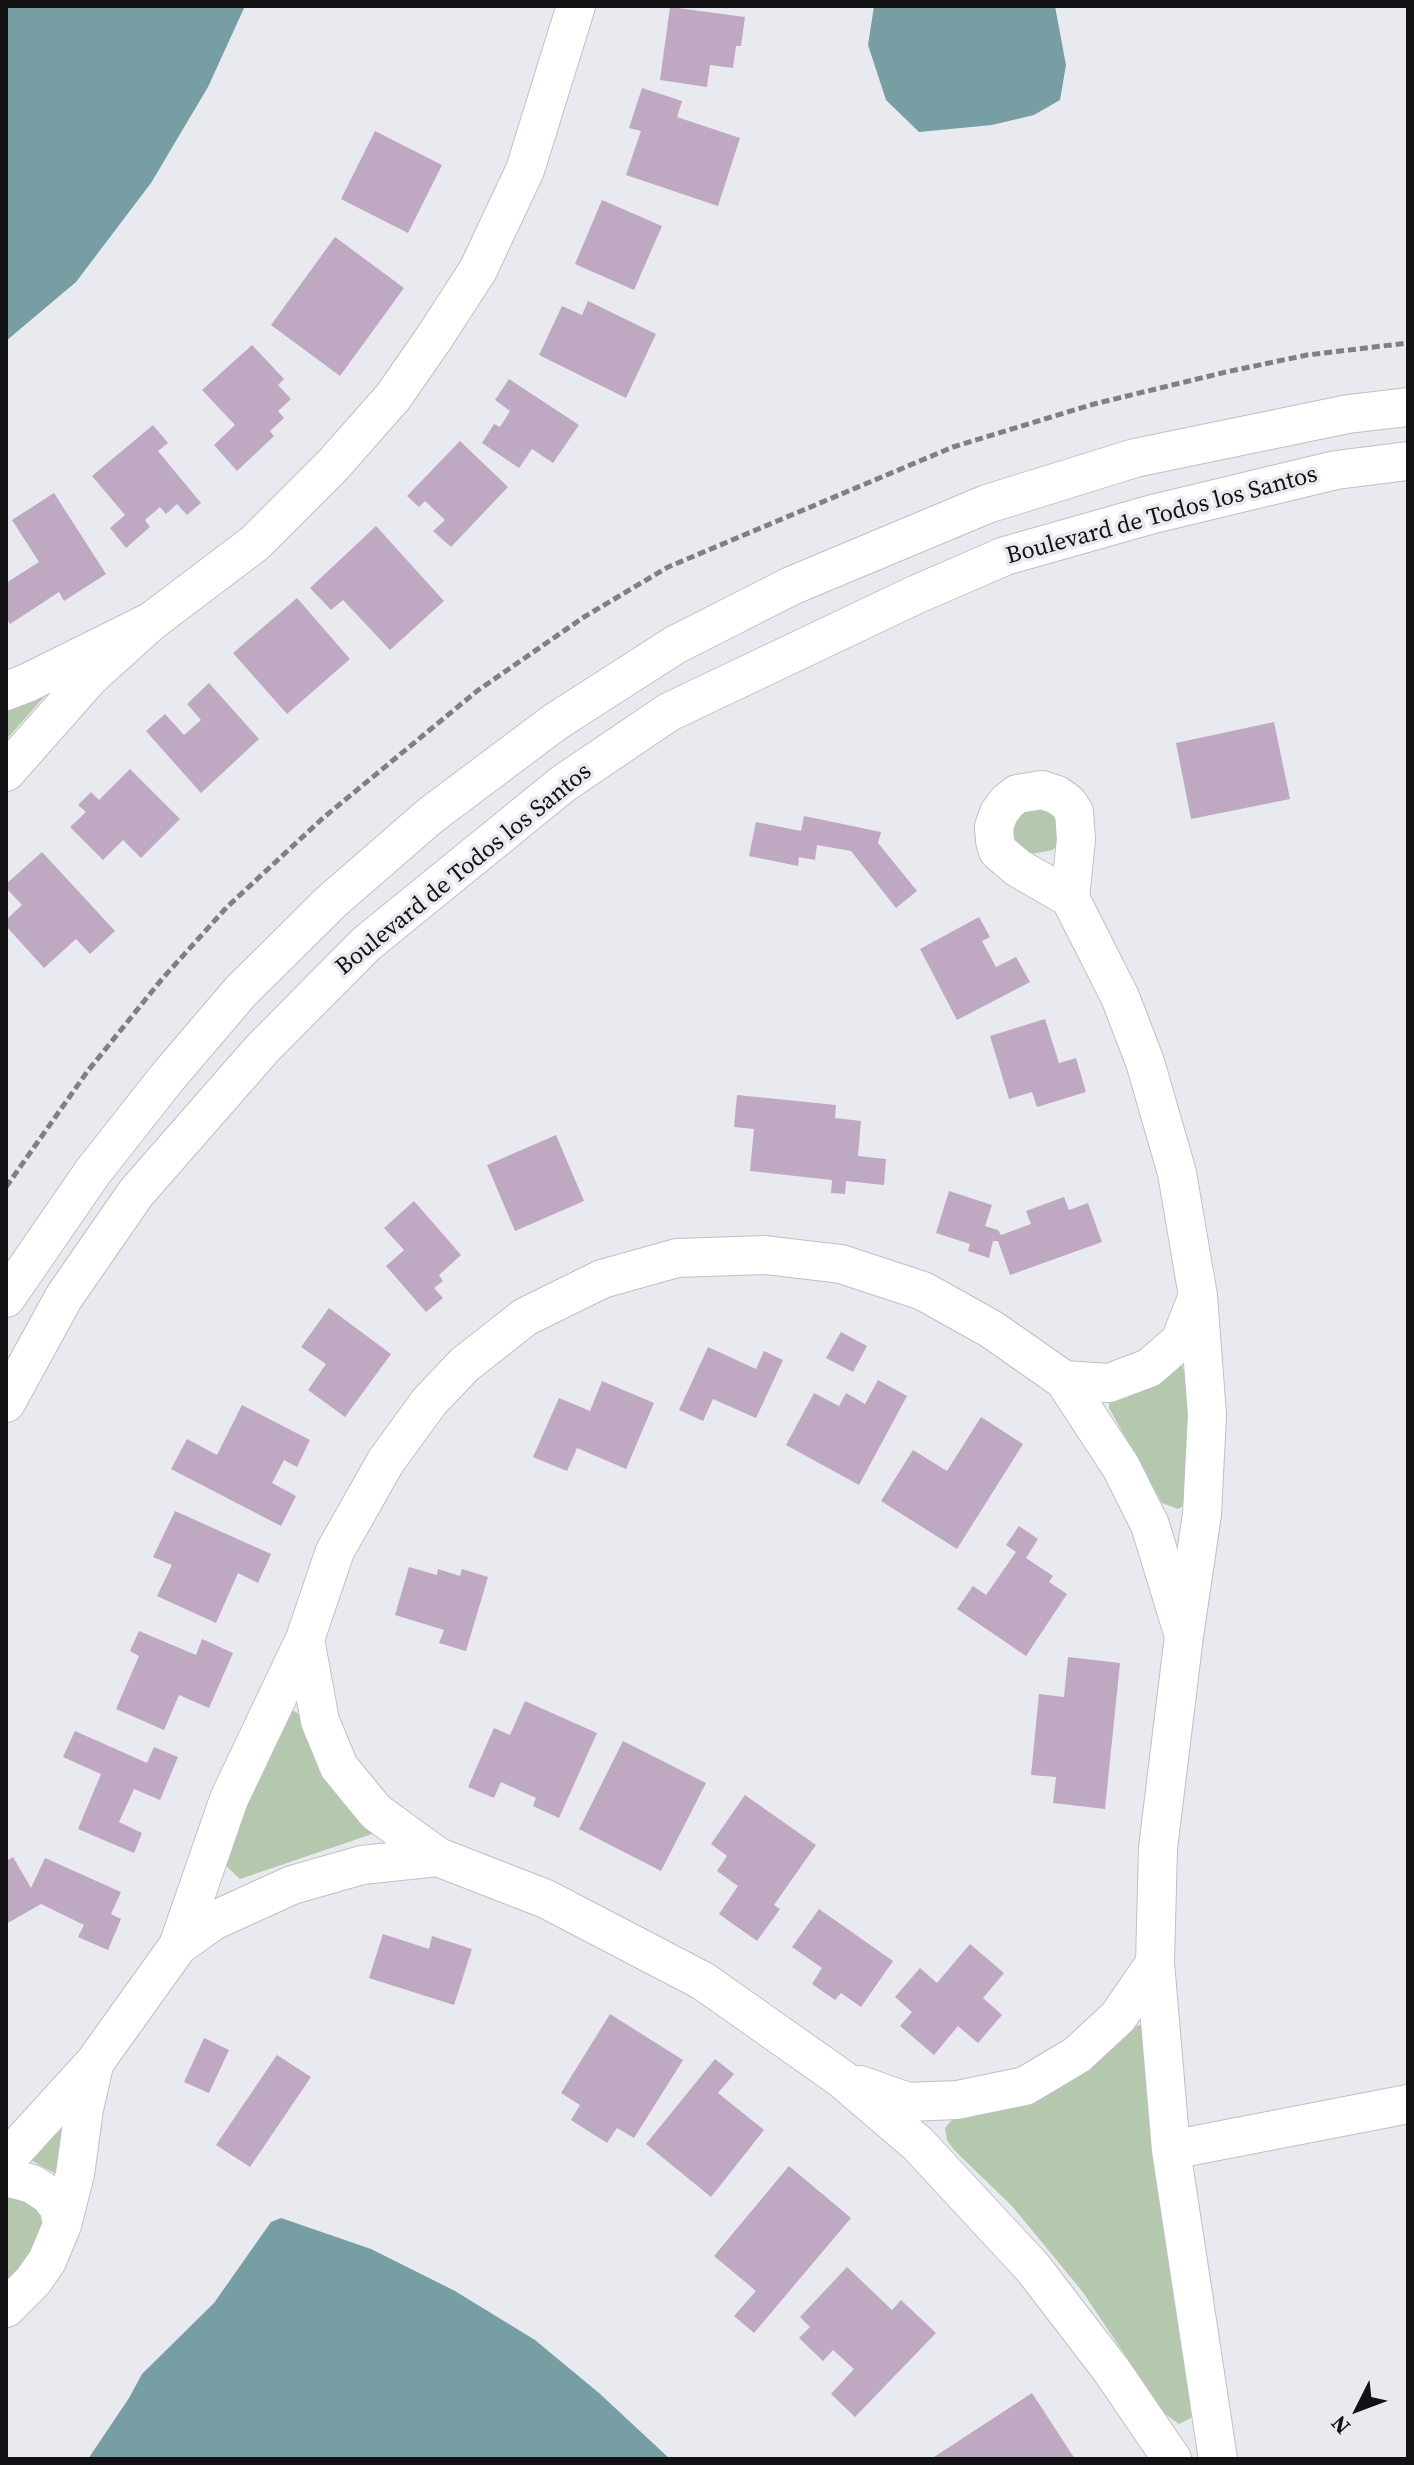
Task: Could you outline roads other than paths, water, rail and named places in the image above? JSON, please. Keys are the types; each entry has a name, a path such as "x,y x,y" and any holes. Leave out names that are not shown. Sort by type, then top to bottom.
{"street":[{"path":"6,772 90,677 152,621 255,543 333,465 393,397 478,270 525,170 576,6"},
{"path":"6,1298 92,1173 166,1079 241,991 332,901 431,815 555,722 675,645 791,586 987,504 1135,458 1348,414 1408,407"},
{"name":"Boulevard de Todos los Santos","path":"6,1403 64,1297 136,1193 262,1049 366,944 564,783 669,712 915,595 1005,556 1153,514 1321,474 1408,461"},
{"path":"6,691 152,621"},
{"path":"1070,898 1120,997 1145,1062 1177,1173 1198,1296 1207,1415 1202,1514 1158,1848 1155,1963 1171,2150 1218,2459"},
{"path":"6,2160 95,2062 178,1946 229,1799 305,1639 335,1551 386,1461 429,1402 464,1365 525,1317 602,1279 677,1258 765,1255 841,1264 923,1291 991,1329 1064,1380 1121,1467 1150,1525 1184,1636"},
{"path":"1064,1380 1109,1383 1149,1368 1180,1341 1198,1296"},
{"path":"305,1639 320,1721 339,1767 376,1812 438,1857 546,1899 703,1981 842,2079 918,2144 1033,2268 1112,2371 1172,2459"},
{"path":"178,1946 213,1921 292,1885 362,1865 438,1857"},
{"path":"842,2079 908,2102 957,2100 1025,2086 1077,2055 1118,2017 1155,1963"},
{"path":"6,2308 33,2281 47,2261 62,2225 75,2174 84,2109 95,2062"},
{"path":"1171,2150 1408,2104"},
{"path":"6,2177 32,2184 49,2195 59,2208 62,2225"}],"water":[{"path":"6,6 245,6 208,87 151,183 76,282 6,341"},
{"path":"874,6 1055,6 1066,65 1060,100 1034,115 992,125 919,132 886,100 868,45"},
{"path":"281,2218 371,2249 455,2291 535,2340 599,2393 670,2459 88,2459 142,2374 214,2303 271,2222"}]}
